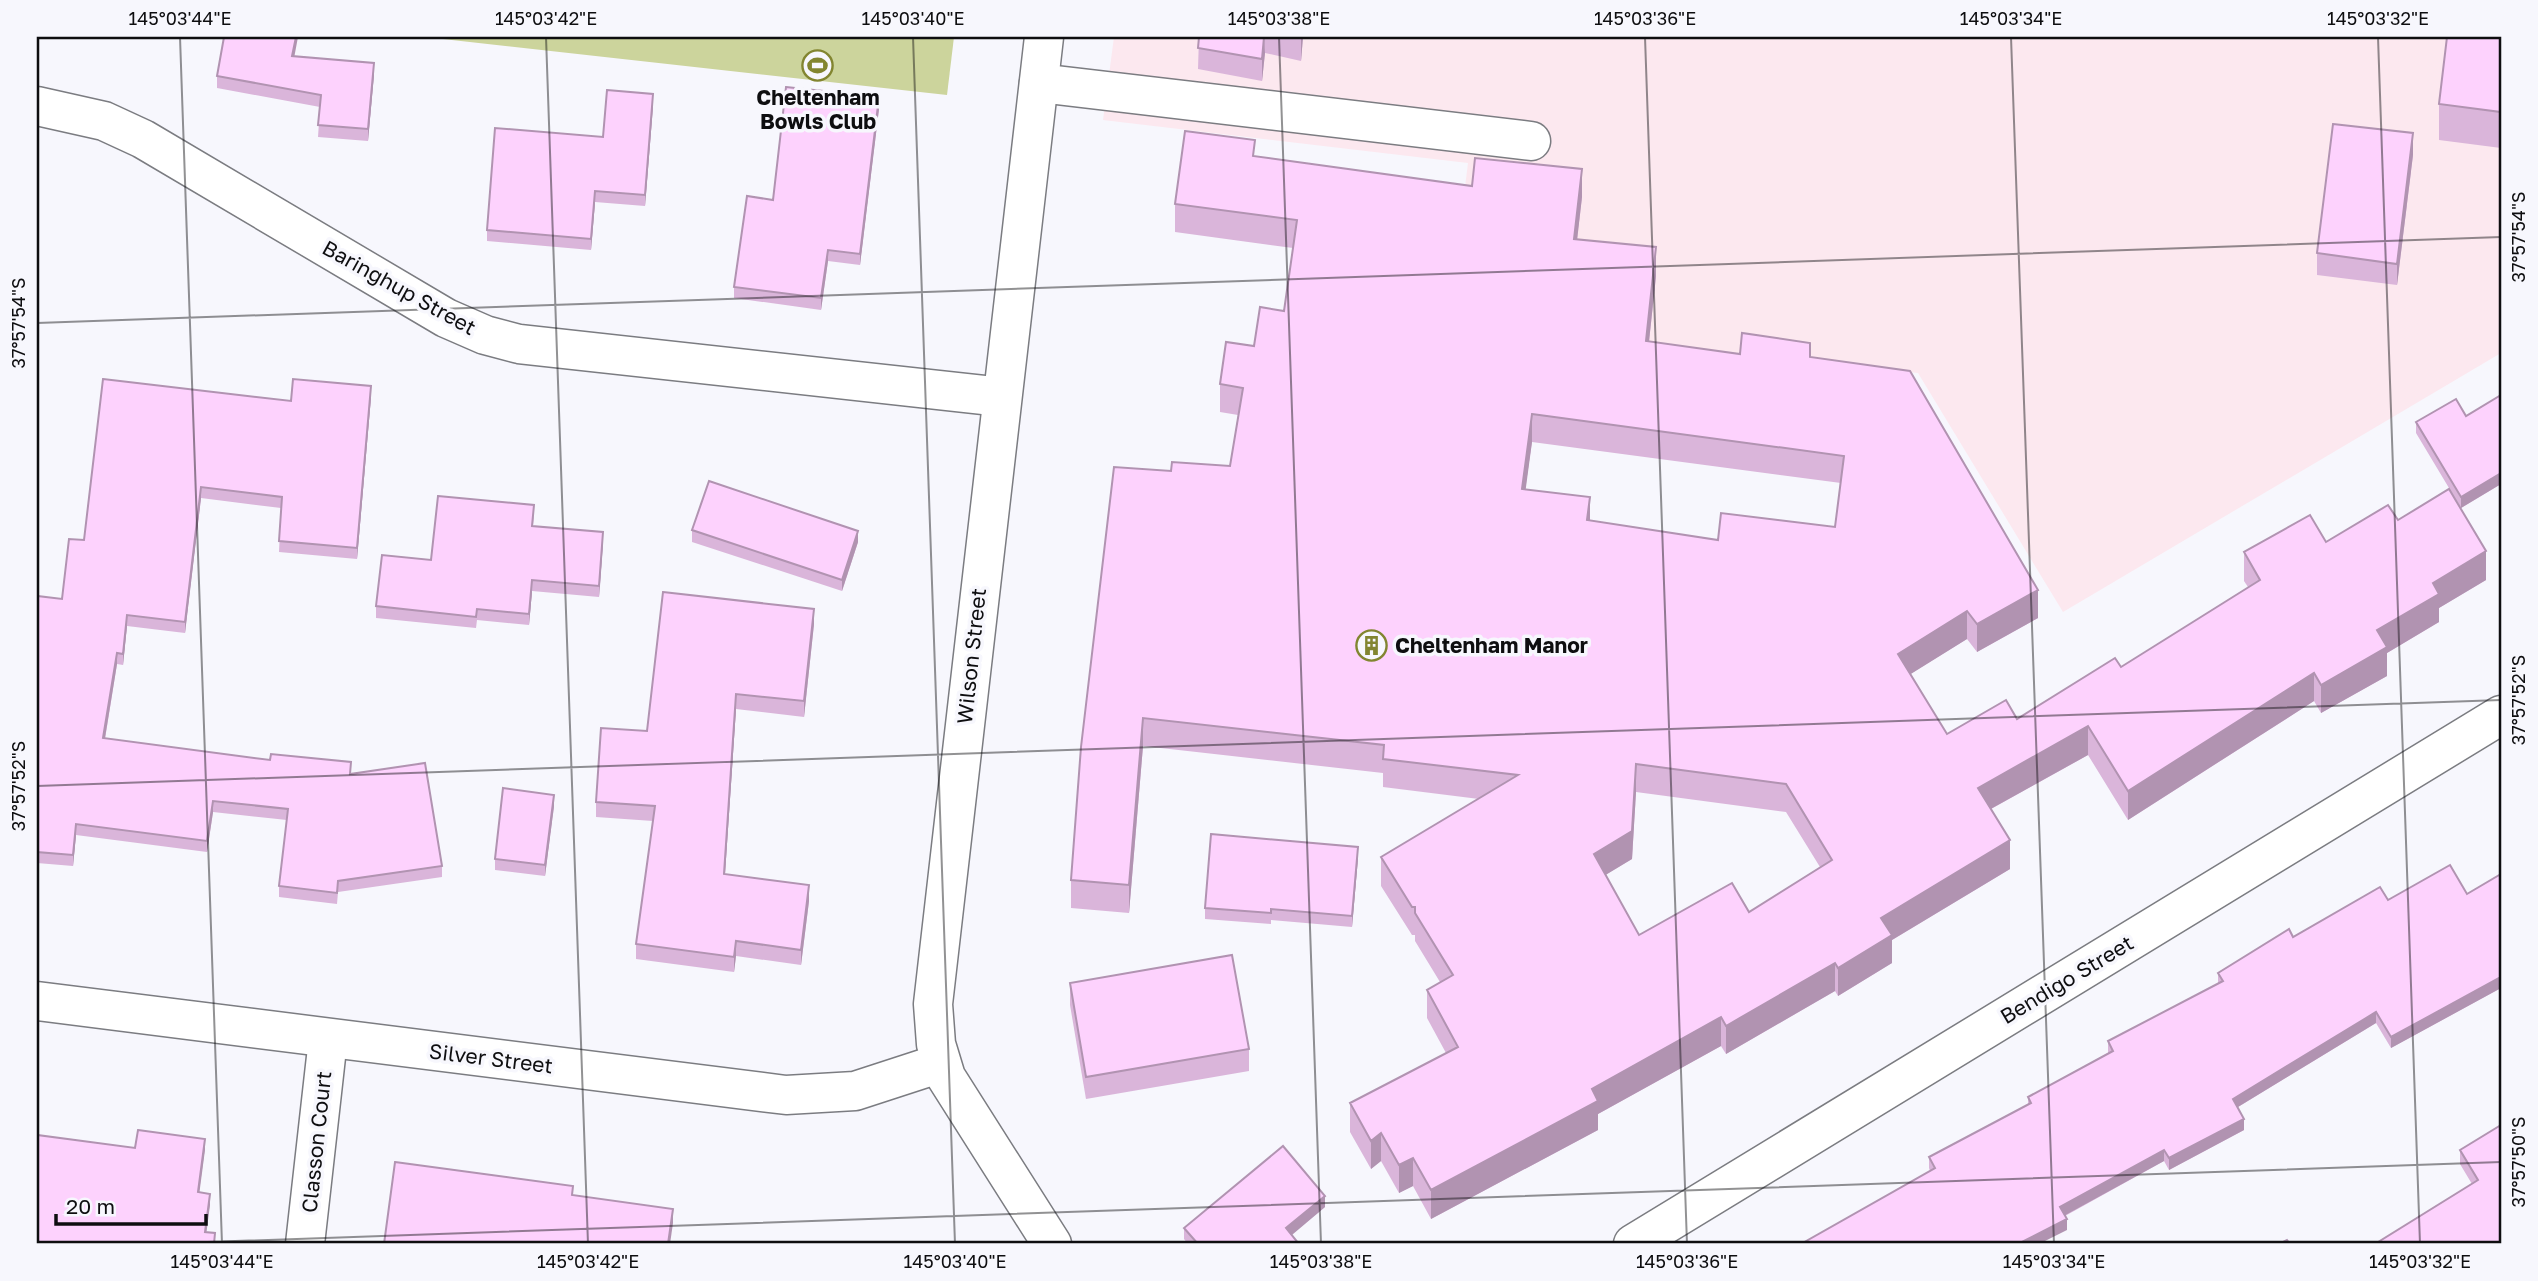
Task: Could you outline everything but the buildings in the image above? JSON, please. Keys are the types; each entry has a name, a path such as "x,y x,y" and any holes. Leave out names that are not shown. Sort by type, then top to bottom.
{"street":[{"name":"Wilson Street","path":"1044,37 935,980 934,1033 941,1063 953,1092 1052,1244"},
{"path":"1040,83 1531,141"},
{"name":"Baringhup Street","path":"37,106 71,111 104,121 143,139 398,291 485,335 519,344 1002,397"},
{"name":"Bendigo Street","path":"1633,1244 2501,715"},
{"name":"Silver Street","path":"37,1002 786,1096 845,1093 941,1063"},
{"name":"Classon Court","path":"305,1244 328,1039"}],"shaded area":[{"path":"1114,37 2501,37 2501,353 2063,612 1918,373 1448,323 1468,163 1103,120"}],"green space":[{"name":"Cheltenham Bowls Club","path":"425,37 954,37 947,95"}],"place":[{"name":"Cheltenham Bowls Club","path":"818,66"},
{"name":"Cheltenham Manor","path":"1372,646"}]}
